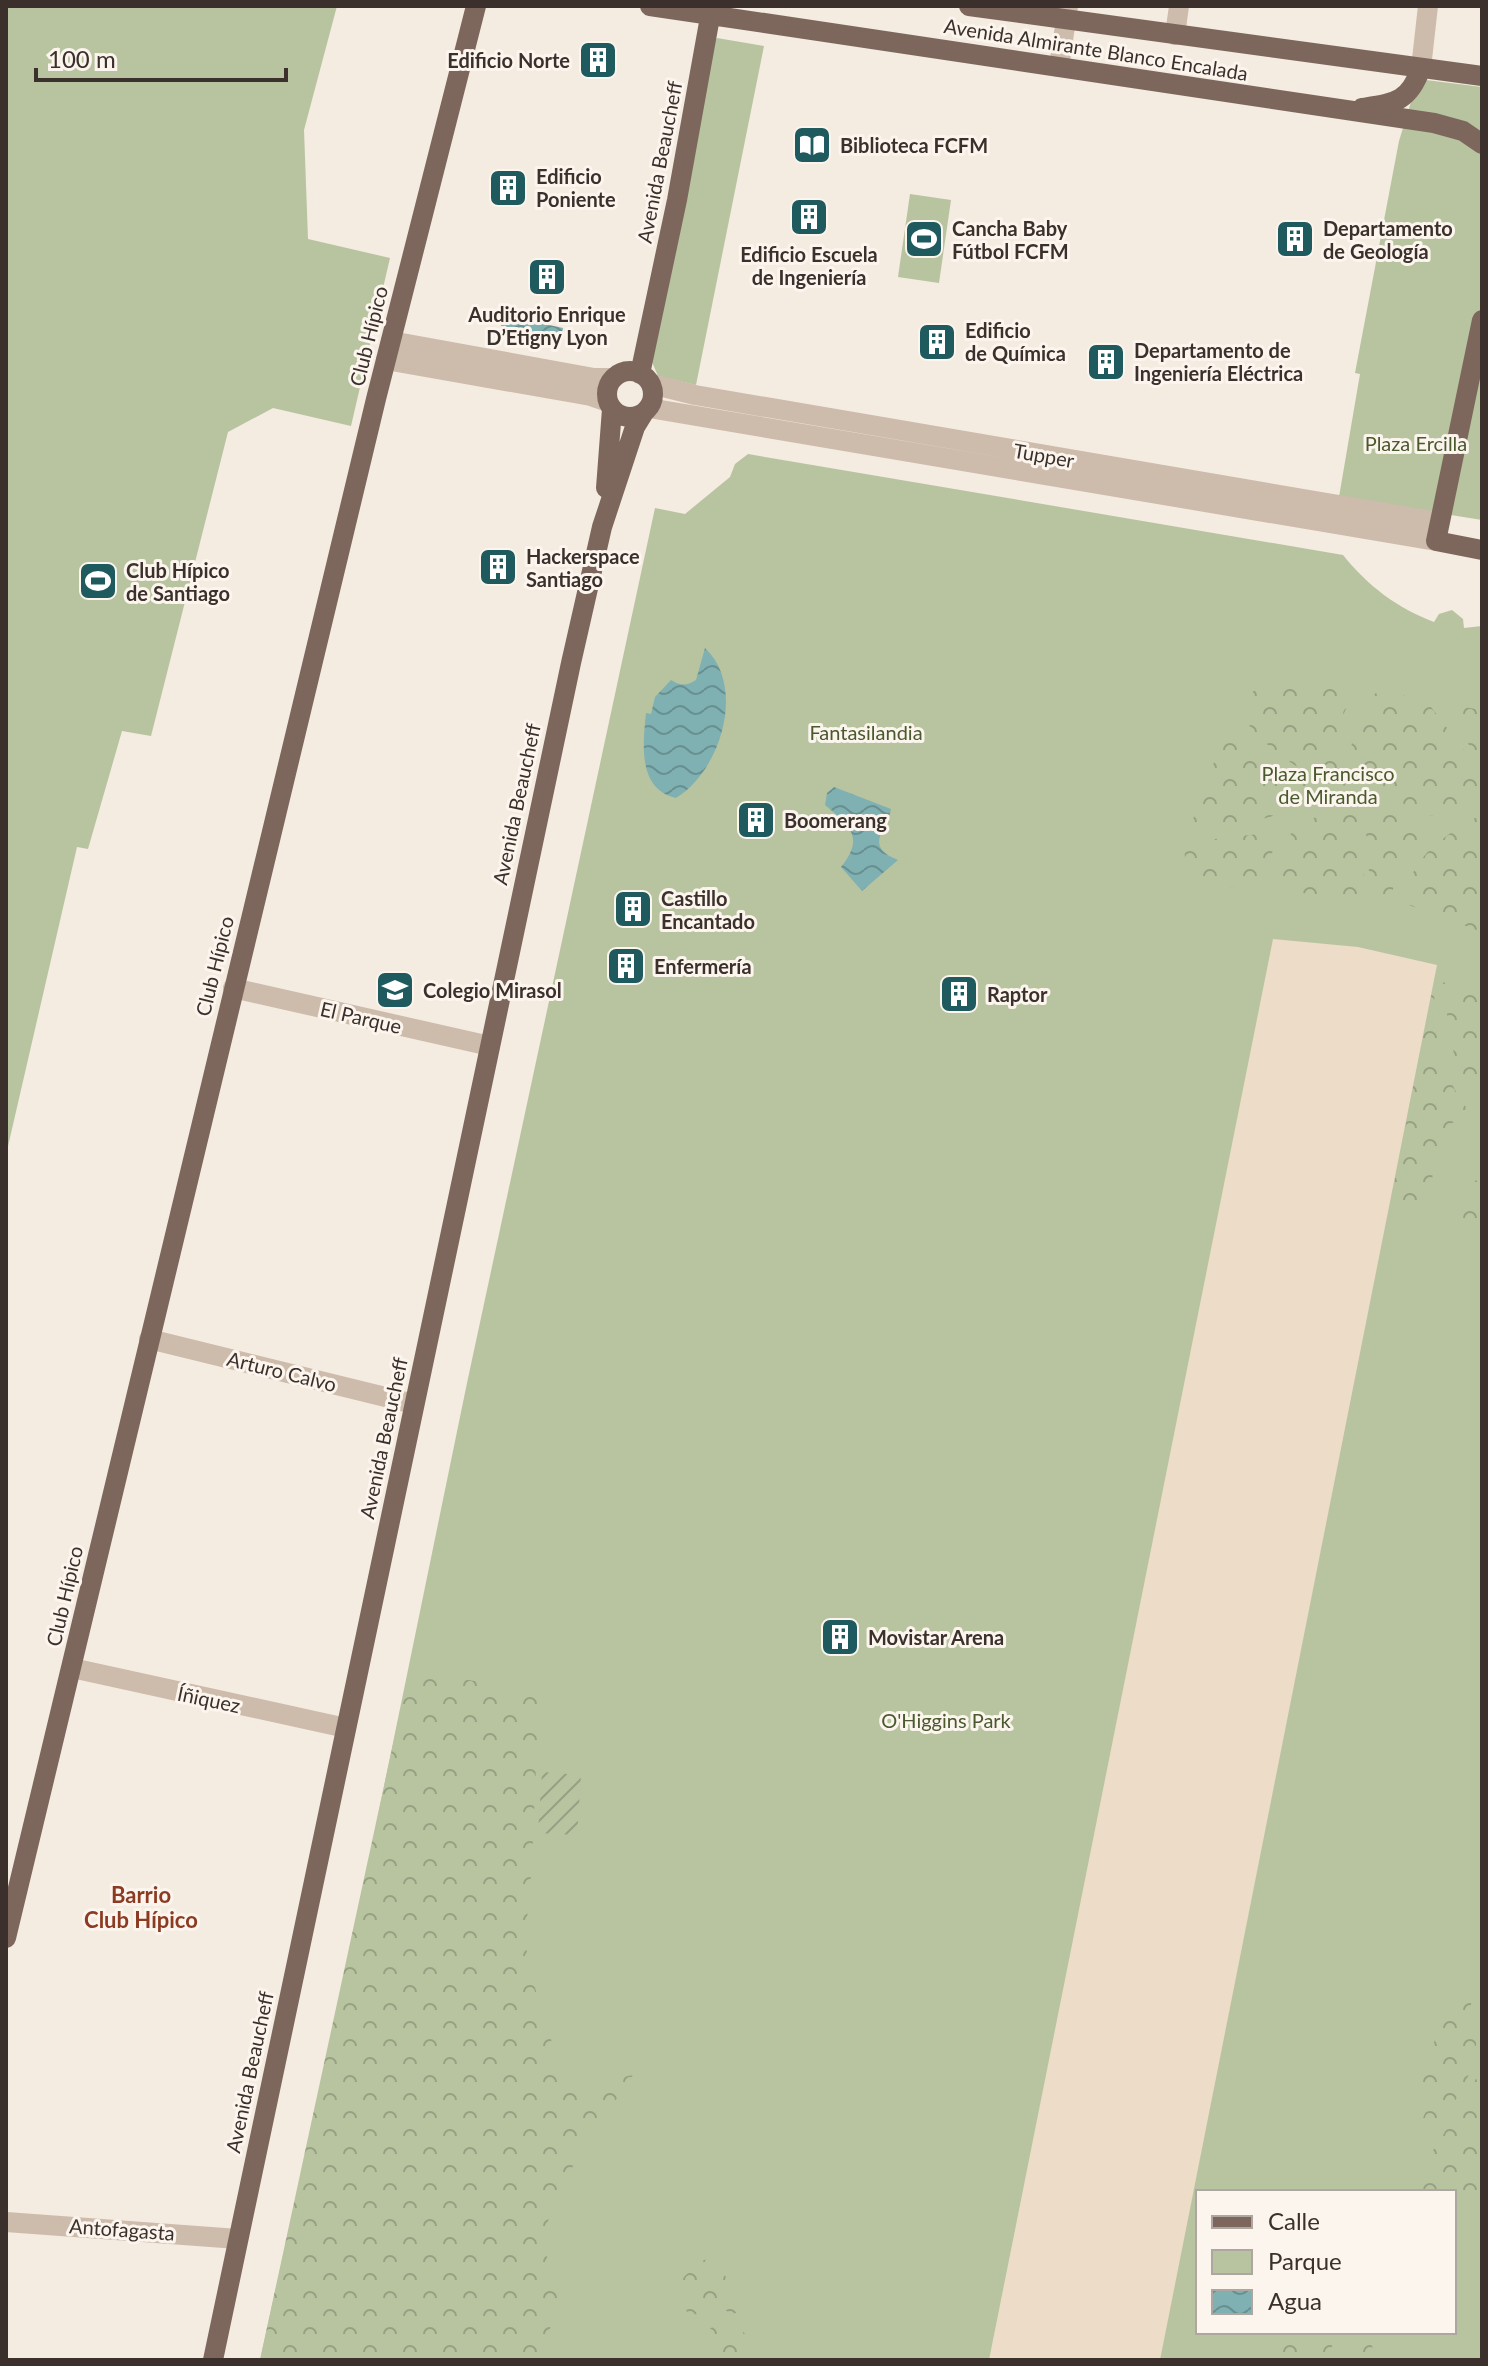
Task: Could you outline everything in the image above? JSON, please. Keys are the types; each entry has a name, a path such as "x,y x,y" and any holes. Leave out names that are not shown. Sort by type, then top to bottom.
{"main road":[{"name":"Club Hípico","path":"6,1938 233,988 476,6"},
{"name":"Avenida Almirante Blanco Encalada","path":"650,6 712,11 1451,127 1482,144"},
{"name":"Avenida Almirante Blanco Encalada","path":"969,6 1067,13 1175,35 1482,76"},
{"name":"Avenida Beaucheff","path":"645,379 712,11"},
{"path":"1343,111 1400,100 1415,86 1421,68"},
{"path":"1482,320 1437,531 1482,550"},
{"path":"626,372 645,379 653,396 646,411 627,417 610,405 608,389 614,378 626,372"},
{"name":"Avenida Beaucheff","path":"602,527 610,405"},
{"name":"Avenida Beaucheff","path":"213,2360 602,527 635,427 646,411"}],"street":[{"path":"1175,35 1179,6"},
{"path":"1421,68 1428,6"},
{"path":"1059,67 1067,13"},
{"path":"389,350 594,378 614,378"},
{"path":"389,350 591,396 610,405"},
{"name":"Tupper","path":"645,379 670,391 1437,531"},
{"name":"Tupper","path":"646,411 1437,531"},
{"name":"El Parque","path":"233,988 490,1046"},
{"name":"Arturo Calvo","path":"149,1339 414,1404"},
{"name":"Íñiquez","path":"72,1668 346,1728"},
{"name":"Antofagasta","path":"6,2222 238,2239"}],"green space":[{"name":"Club Hípico de Santiago","path":"6,6 337,6 304,130 308,239 390,258 351,426 273,408 228,432 151,736 122,731 88,849 77,847 6,1155"},
{"path":"717,38 764,46 696,385 658,376 652,362"},
{"name":"Plaza Ercilla","path":"1418,79 1482,87 1482,520 1339,497 1360,374 1355,373 1399,141"},
{"name":"Cancha Baby Fútbol FCFM","path":"910,194 951,200 939,283 898,277"},
{"name":"O'Higgins Park","path":"748,454 1343,555 1373,586 1408,610 1434,622 1439,614 1452,610 1463,619 1464,628 1482,626 1482,2360 260,2360 351,1947 467,1383 655,508 685,514 730,477 735,464"},
{"path":"1292,678 1333,680 1354,688 1337,737 1339,750 1352,774 1350,785 1327,782 1284,758 1251,728 1238,710 1240,702 1255,690"},
{"path":"1385,690 1428,703 1482,774 1482,799 1456,813 1428,815 1367,787 1362,768 1351,748 1352,742 1371,695"},
{"path":"1451,705 1482,710 1482,764 1450,717"},
{"path":"1232,723 1260,755 1287,773 1326,792 1325,797 1236,825 1204,826 1192,822 1227,727"},
{"path":"1353,801 1359,807 1365,900 1284,891 1278,881 1291,833 1325,811"},
{"path":"1368,801 1407,817 1426,833 1401,867 1390,898 1383,903 1371,898 1364,805"},
{"path":"1482,814 1482,932 1409,905 1405,899 1415,869 1432,848"},
{"path":"1268,833 1275,837 1267,883 1254,890 1198,883 1187,872 1184,850 1188,842"},
{"path":"1434,980 1440,1049 1451,1081 1469,1111 1447,1128 1439,1140 1429,1198 1420,1217 1401,1216 1390,1205"},
{"path":"1443,982 1482,996 1482,1107 1472,1097 1458,1067"},
{"path":"1482,1181 1482,1230 1472,1222 1463,1223 1458,1212 1465,1185"},
{"path":"409,1670 539,1692 532,1864 525,1942 532,1978 566,2088 633,2075 579,2156 555,2202 548,2223 545,2250 558,2287 559,2302 542,2360 260,2360"},
{"path":"542,1772 581,1775 577,1835 538,1833"},
{"path":"1472,1980 1476,2040 1474,2061 1464,2086 1427,2145 1418,2127 1426,2105 1415,2085 1414,2072 1427,2057 1432,2056 1438,2016 1455,2005"},
{"path":"1482,2068 1482,2197 1456,2212 1456,2190 1407,2190"},
{"path":"708,2259 717,2264 743,2302 740,2312 731,2314 724,2309 706,2320 698,2314 690,2315 687,2312 676,2285 700,2261"},
{"path":"726,2321 739,2325 767,2360 699,2360 705,2334"},
{"path":"1257,2334 1335,2334 1329,2360 1280,2360 1281,2350 1263,2341"},
{"path":"1348,2334 1367,2334 1378,2360 1344,2360"}],"shaded area":[{"path":"1273,939 1358,947 1437,965 1160,2360 989,2360"}],"water":[{"path":"504,315 563,328 561,339 501,326"},
{"path":"705,648 718,665 724,684 726,706 723,728 705,769 692,786 676,798 663,793 649,775 644,751 646,713 651,714 655,697 671,680 684,684 696,680"},
{"path":"834,787 891,809 879,843 887,855 898,860 862,891 841,867 853,840 847,826 825,805 827,793"}],"place":[{"name":"Edificio Norte","path":"598,60"},
{"name":"Biblioteca FCFM","path":"812,145"},
{"name":"Edificio Poniente","path":"508,188"},
{"name":"Edificio Escuela de Ingeniería","path":"809,217"},
{"name":"Cancha Baby Fútbol FCFM","path":"924,239"},
{"name":"Departamento de Geología","path":"1295,239"},
{"name":"Auditorio Enrique D’Etigny Lyon","path":"547,277"},
{"name":"Edificio de Química","path":"937,342"},
{"name":"Departamento de Ingeniería Eléctrica","path":"1106,362"},
{"name":"Hackerspace Santiago","path":"498,567"},
{"name":"Club Hípico de Santiago","path":"98,581"},
{"name":"Boomerang","path":"756,820"},
{"name":"Castillo Encantado","path":"633,909"},
{"name":"Enfermería","path":"626,966"},
{"name":"Colegio Mirasol","path":"395,990"},
{"name":"Raptor","path":"959,994"},
{"name":"Movistar Arena","path":"840,1637"}],"district":[{"name":"Barrio Club Hípico","path":"141,1906"}],"park label":[{"name":"Fantasilandia","path":"866,732"},
{"name":"Plaza Francisco de Miranda","path":"1328,784"}]}
